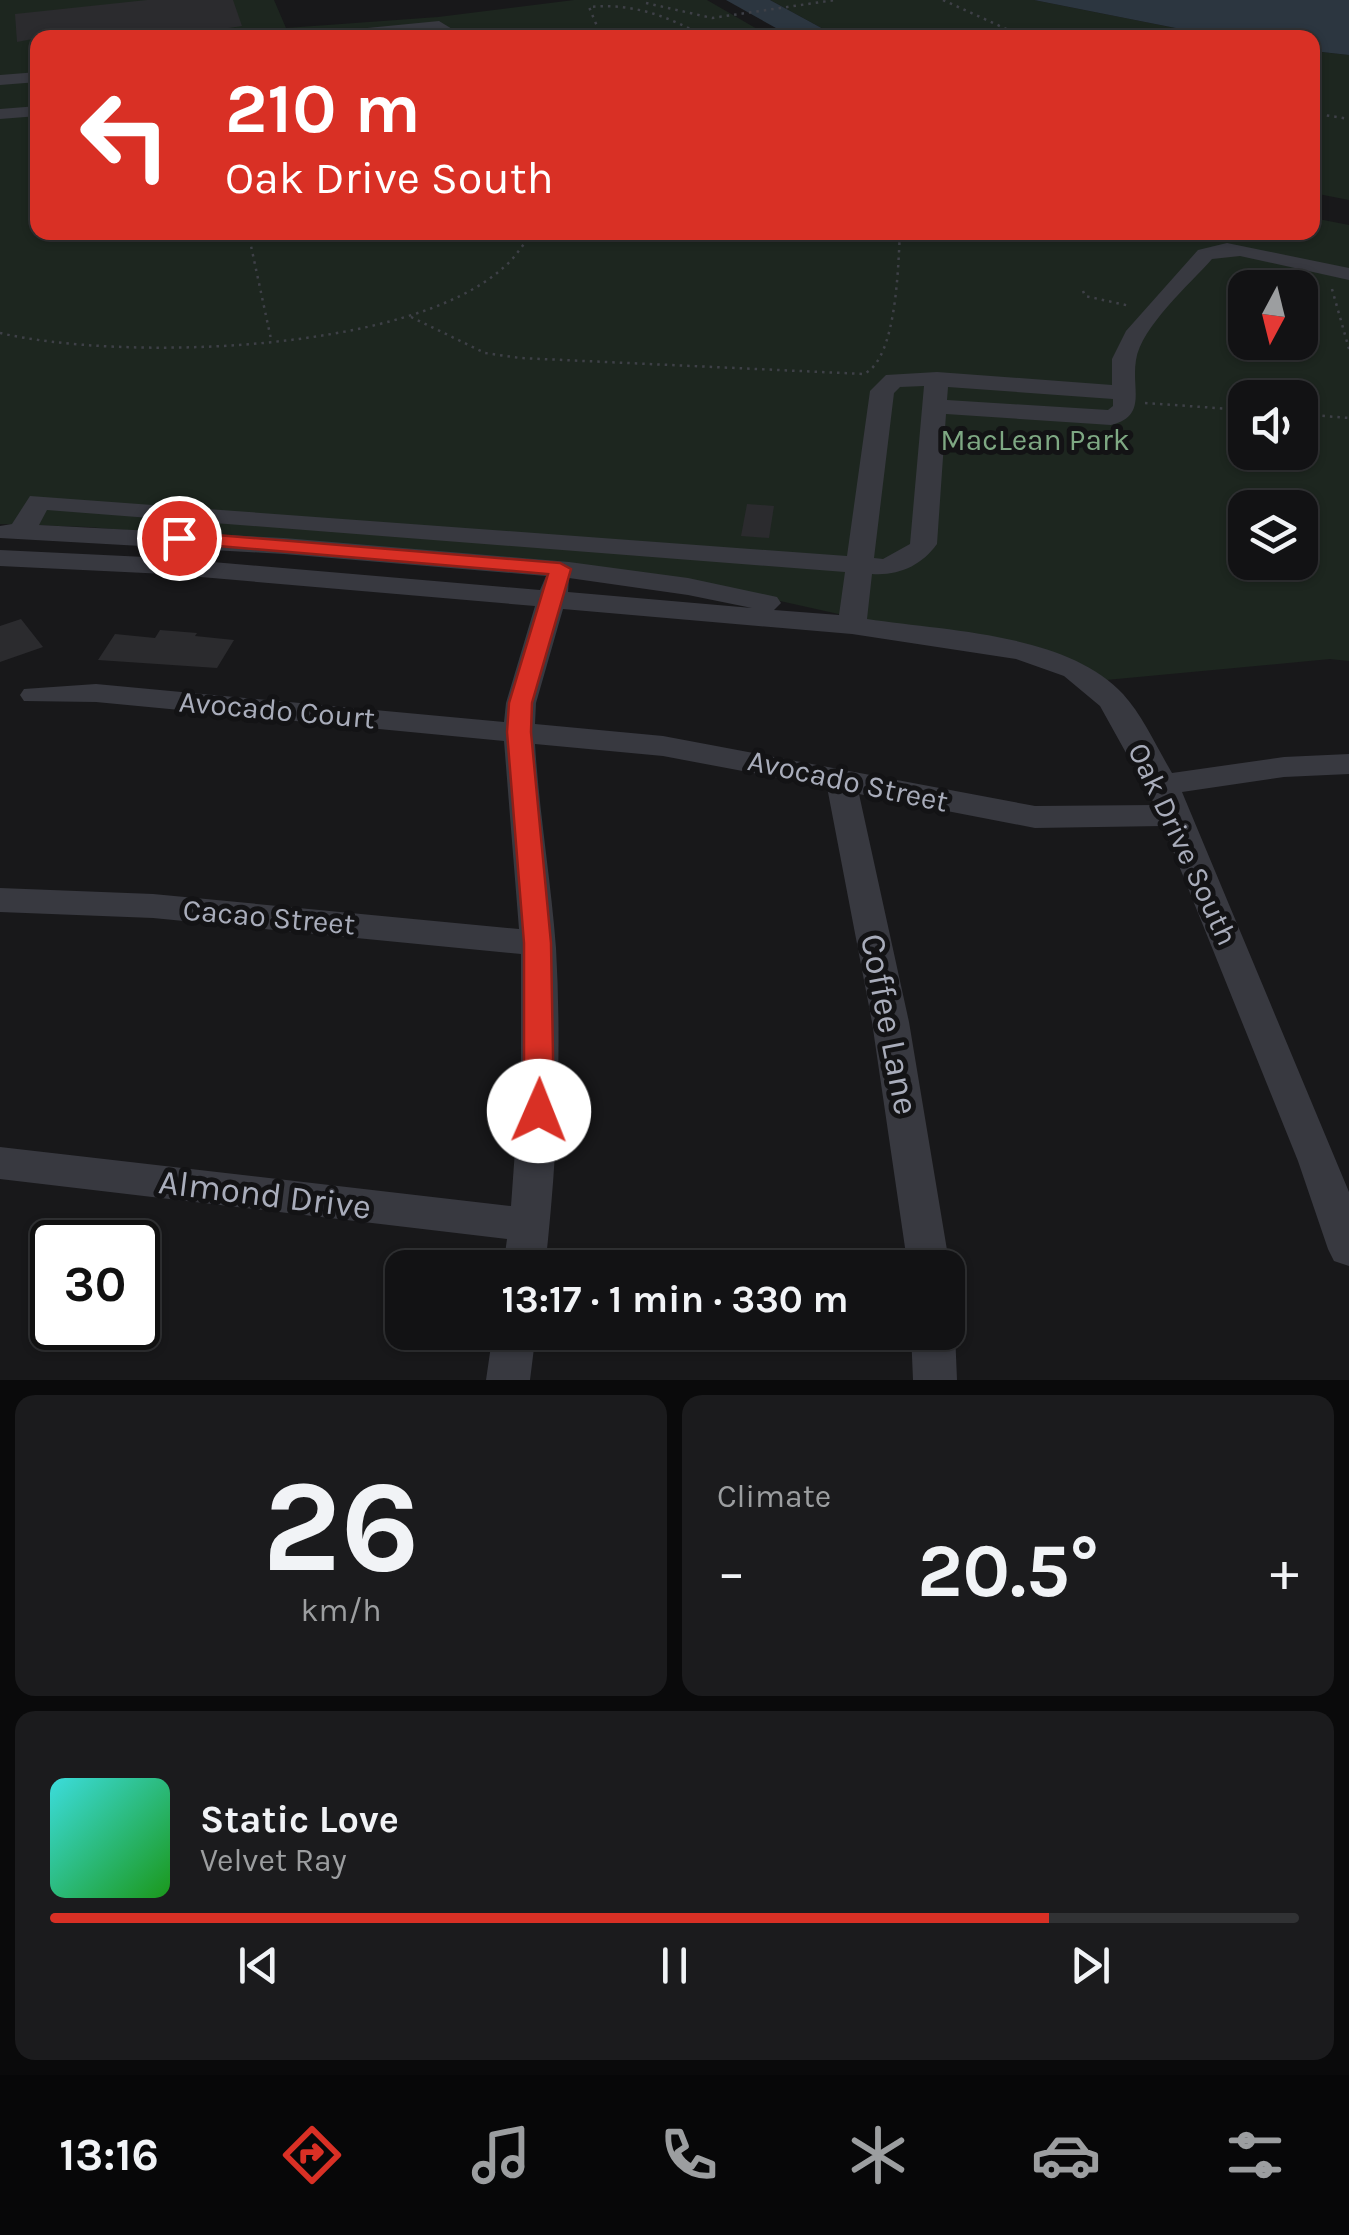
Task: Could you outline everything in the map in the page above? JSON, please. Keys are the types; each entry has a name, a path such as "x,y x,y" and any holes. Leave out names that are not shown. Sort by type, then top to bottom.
{"street":[{"path":"398,30 439,26 446,30"},
{"path":"0,67 30,64"},
{"path":"0,80 30,78"},
{"path":"0,114 30,111"},
{"path":"852,625 884,386 907,378 937,392 1125,398 1124,359 1134,336 1205,254 1213,250 1240,250 1338,272"},
{"path":"10,532 40,502 886,567 915,556 923,544 937,392"},
{"name":"Oak Drive South","path":"10,532 254,543 1022,651 1074,670 1112,700 1170,800 1318,1161 1349,1248"},
{"name":"Oak Drive South","path":"0,558 556,583"},
{"path":"527,1250 539,1127 538,943 519,732 520,703 556,583"},
{"name":"Avocado Court","path":"35,694 96,693 519,732"},
{"name":"Avocado Street","path":"519,732 663,746 1035,817 1170,800 1284,768 1349,764"},
{"name":"Coffee Lane","path":"842,782 846,824 874,936 914,1149 927,1250"},
{"name":"Cacao Street","path":"0,900 153,906 538,943"},
{"name":"Almond Drive","path":"0,1162 530,1226"},
{"path":"508,1380 512,1350"},
{"path":"934,1350 936,1380"}],"path":[{"path":"636,1 712,18 835,0"},
{"path":"942,0 1008,30"},
{"path":"599,30 589,6 622,1"},
{"path":"646,3 693,30"},
{"path":"1320,114 1349,119"},
{"path":"250,240 271,339"},
{"path":"0,333 88,348 159,349 271,339 410,317 493,277 508,266 527,240"},
{"path":"410,317 485,353 520,358 844,375 869,372 881,360 896,288 899,240"},
{"path":"1338,272 1349,348"},
{"path":"1083,291 1084,296 1154,310"},
{"path":"1125,398 1228,408"},
{"path":"1318,415 1349,418"}],"green space":[{"name":"MacLean Park","path":"0,0 274,0 286,28 438,17 574,0 707,0 759,30 30,30 30,240 1320,240 1320,219 1349,225 1349,661 1330,659 1106,680 879,623 704,584 619,570 88,527 0,524"},
{"path":"770,0 1034,0 1186,30 825,30"},
{"path":"1320,52 1349,55 1349,200 1320,194"}],"shaded area":[{"path":"726,0 770,0 825,30 780,30"},
{"path":"1034,0 1349,0 1349,55 1320,52 1320,30 1186,30"}],"building":[{"path":"147,0 233,0 242,26 215,30 30,30 30,40 17,42 15,14"},
{"path":"747,504 774,506 769,538 741,536"},
{"path":"21,619 43,647 0,662 0,626"},
{"path":"160,630 234,640 217,668 98,660 115,634 155,638"}],"route":[{"path":"179,538 560,569 520,703 520,753 538,943 539,1111"}]}
